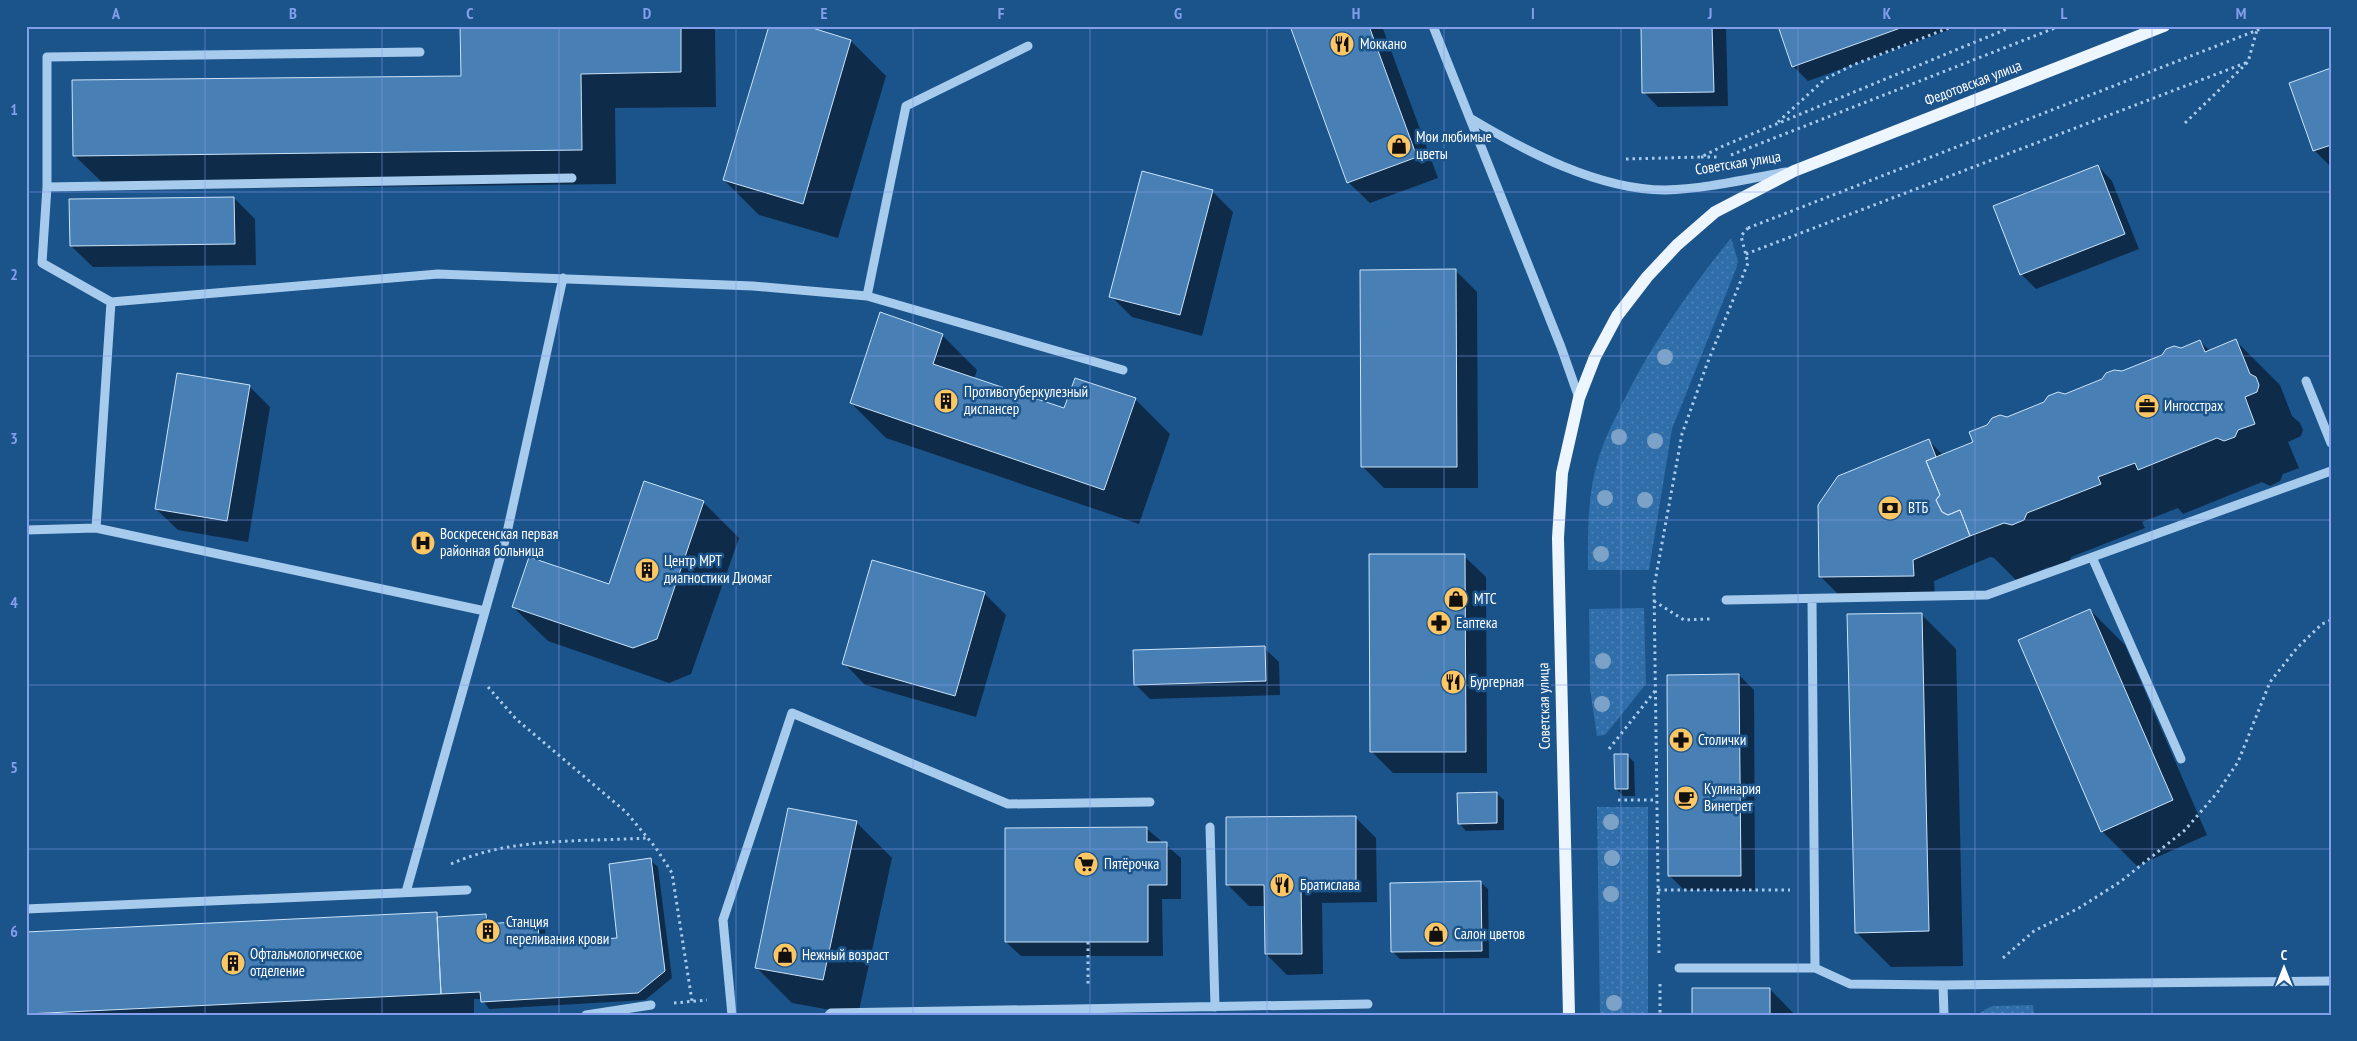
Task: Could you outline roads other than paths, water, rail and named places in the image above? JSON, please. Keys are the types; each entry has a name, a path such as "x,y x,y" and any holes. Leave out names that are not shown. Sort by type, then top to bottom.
{"main road":[{"name":"Федотовская улица","path":"1794,171 2164,26"},
{"name":"Советская улица","path":"1569,1015 1558,538 1562,473 1579,398 1595,357 1617,316 1647,277 1677,245 1715,212 1794,171"}],"street":[{"path":"1433,26 1561,347 1579,398"},
{"path":"867,296 906,106 1028,46"},
{"path":"420,52 48,57 48,187 42,263 111,302 438,274 753,286 867,296 1123,370"},
{"name":"Советская улица","path":"1470,118 1511,143 1575,170 1616,184 1664,190 1705,187 1794,171"},
{"path":"48,187 572,178"},
{"path":"406,892 506,537 563,278"},
{"path":"96,528 111,302"},
{"path":"2306,381 2331,443"},
{"path":"1726,600 1987,595 2331,471"},
{"path":"26,530 96,528 485,611"},
{"path":"2092,557 2181,759"},
{"path":"1812,599 1815,968"},
{"path":"732,1015 723,920 792,713 1008,804 1150,802"},
{"path":"1210,827 1215,1007"},
{"path":"26,909 466,890"},
{"path":"1679,968 1815,968 1850,984 2331,982"},
{"path":"1943,985 1944,1015"},
{"path":"829,1015 831,1013 1368,1004"},
{"path":"586,1015 651,1005"}],"place":[{"name":"Моккано","path":"1342,44"},
{"name":"Мои любимые цветы","path":"1399,146"},
{"name":"Противотуберкулезный диспансер","path":"946,401"},
{"name":"Ингосстрах","path":"2147,406"},
{"name":"ВТБ","path":"1890,508"},
{"name":"Воскресенская первая районная больница","path":"423,543"},
{"name":"Центр МРТ диагностики Диомаг","path":"647,570"},
{"name":"МТС","path":"1456,599"},
{"name":"Еаптека","path":"1439,623"},
{"name":"Бургерная","path":"1453,682"},
{"name":"Столички","path":"1681,740"},
{"name":"Кулинария Винегрет","path":"1686,798"},
{"name":"Пятёрочка","path":"1086,864"},
{"name":"Братислава","path":"1282,885"},
{"name":"Станция переливания крови","path":"488,931"},
{"name":"Салон цветов","path":"1436,934"},
{"name":"Нежный возраст","path":"785,955"},
{"name":"Офтальмологическое отделение","path":"233,963"}]}
